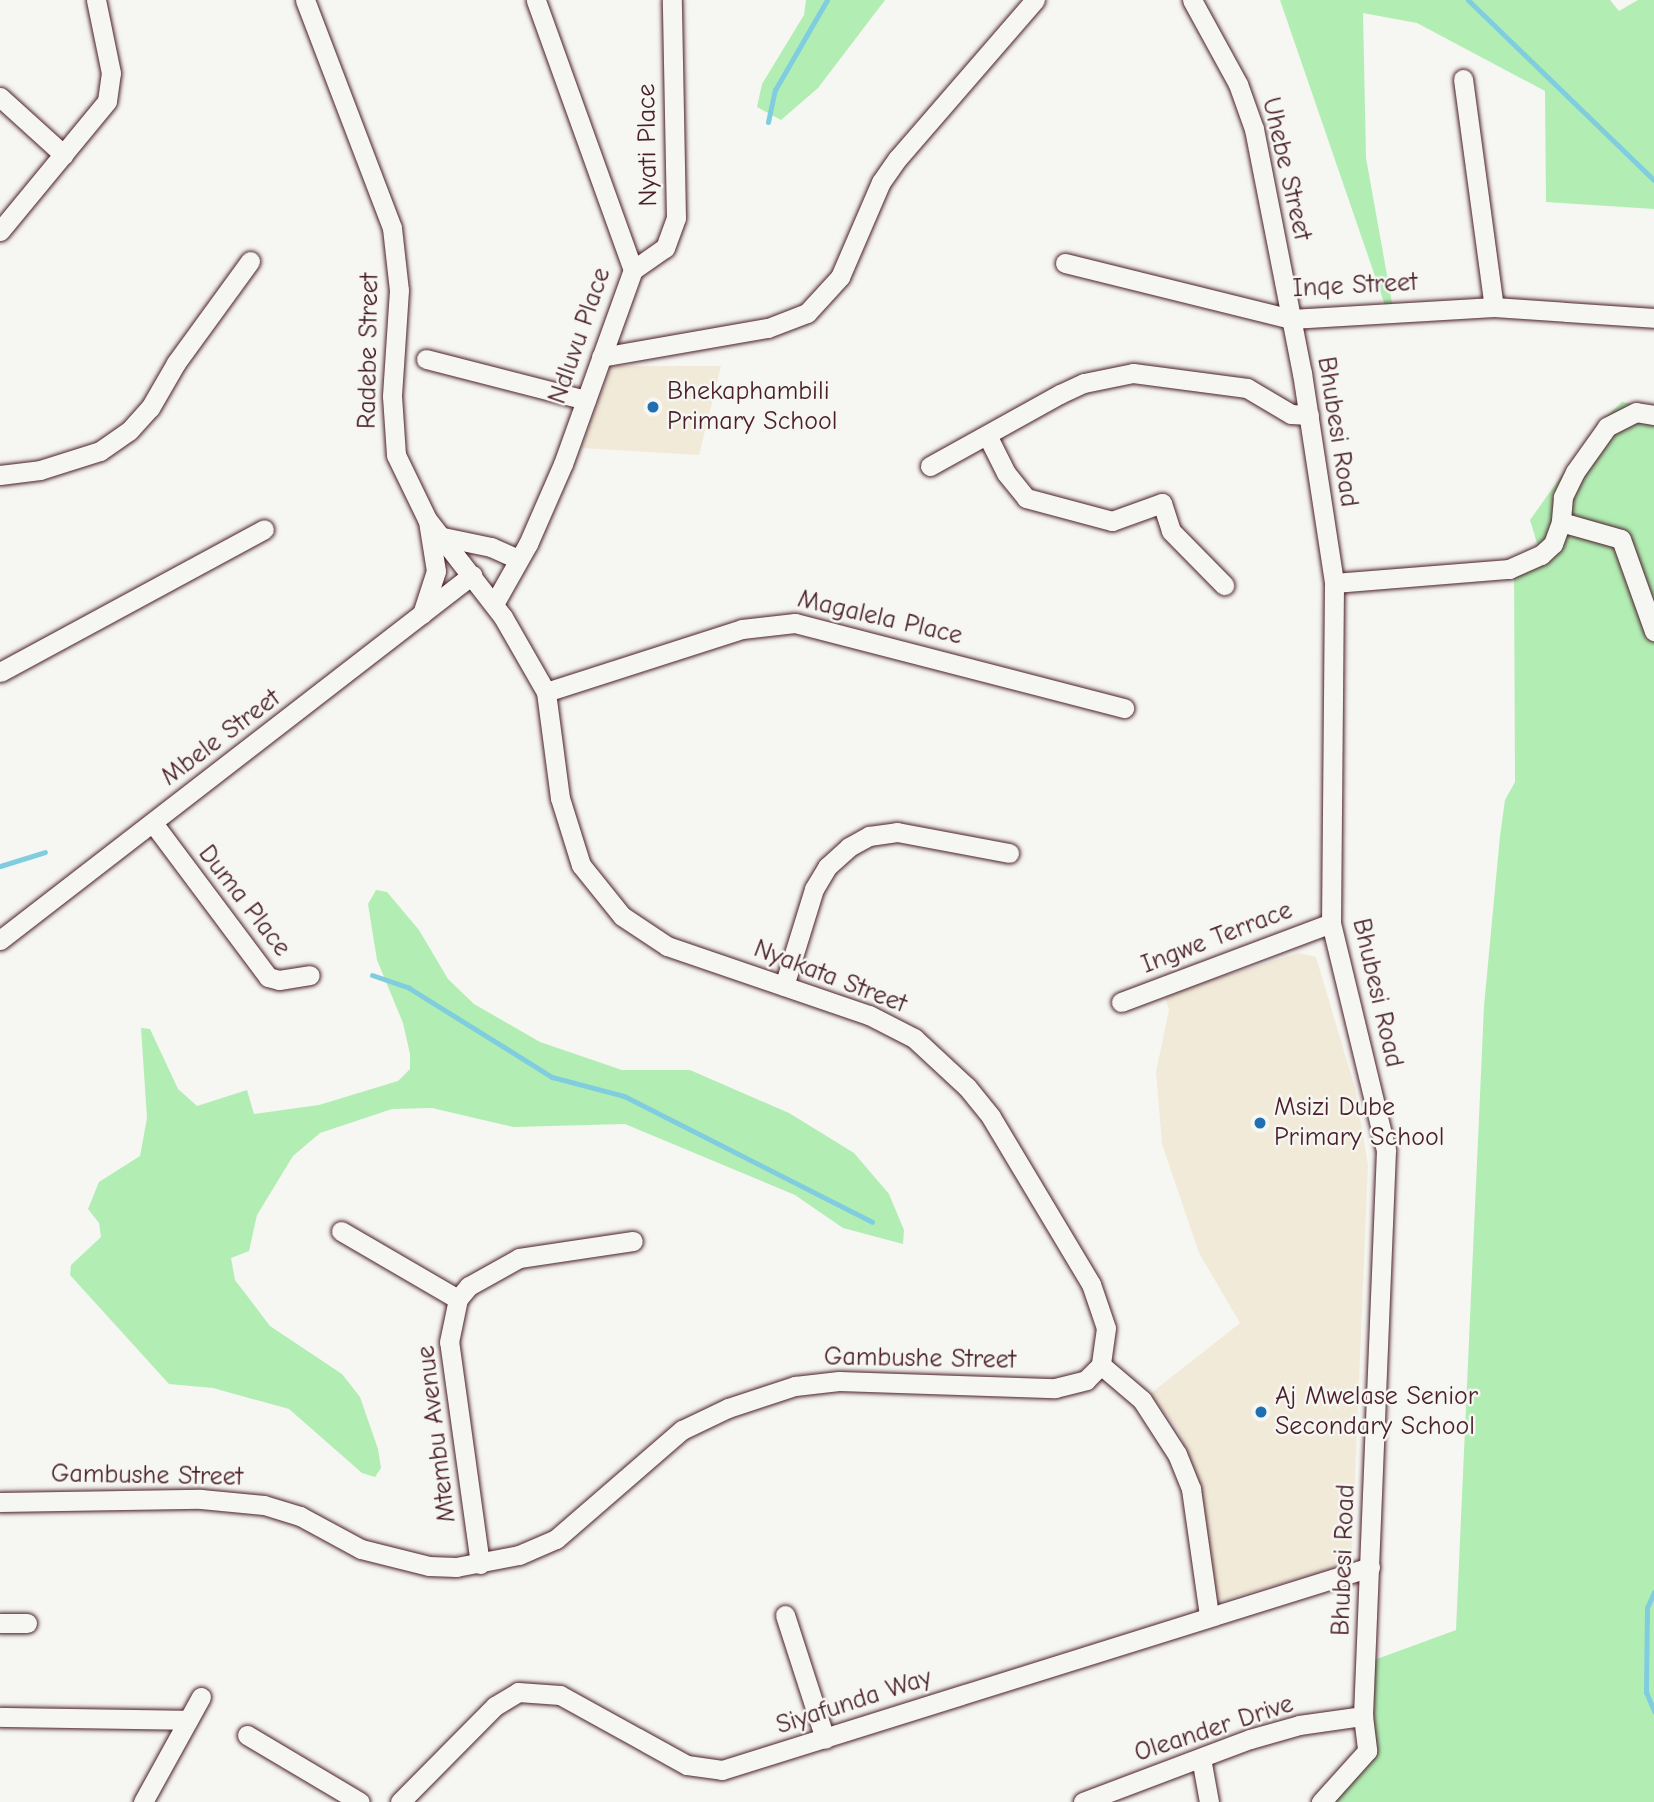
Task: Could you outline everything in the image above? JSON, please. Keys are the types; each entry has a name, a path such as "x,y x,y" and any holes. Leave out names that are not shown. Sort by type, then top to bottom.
{"street":[{"path":"0,231 103,108 110,93 111,73 96,0"},
{"name":"Radebe Street","path":"305,0 392,228 399,290 392,427 396,455 427,519 494,604"},
{"name":"Ndluvu Place","path":"494,604 563,464 633,270 536,0"},
{"name":"Nyati Place","path":"633,270 665,248 676,218 672,0"},
{"path":"601,357 768,328 815,307 839,277 881,182 898,158 1034,0"},
{"name":"Uhebe Street","path":"1192,0 1247,106 1262,160 1291,319"},
{"path":"1463,79 1494,307"},
{"path":"0,97 64,155"},
{"path":"0,475 40,470 100,451 129,431 150,408 176,363 250,261"},
{"name":"Inqe Street","path":"1065,263 1291,319 1494,307 1654,318"},
{"name":"Bhubesi Road","path":"1291,319 1309,415 1334,583 1331,923 1386,1150 1363,1716 1367,1751 1360,1762 1321,1802"},
{"path":"426,359 586,400"},
{"path":"930,466 1084,383 1133,373 1233,385 1291,414 1309,415"},
{"path":"1334,583 1492,570 1525,564 1553,544 1561,522 1563,497 1575,472 1607,427 1636,412 1654,415"},
{"path":"988,437 1006,473 1026,498 1112,521 1162,503 1171,531 1224,585"},
{"path":"418,621 436,571 427,519"},
{"path":"1561,522 1620,539 1654,631"},
{"path":"0,672 264,529"},
{"path":"443,537 491,547 517,559"},
{"name":"Mbele Street","path":"0,940 418,621 472,575"},
{"name":"Nyakata Street","path":"494,604 546,692 569,836 599,892 622,916 667,946 869,1015 914,1038 967,1087 991,1117 1091,1284 1106,1328 1101,1365"},
{"name":"Magalela Place","path":"546,692 742,629 795,623 1124,708"},
{"name":"Duma Place","path":"153,823 268,977 279,980 310,975"},
{"path":"784,986 814,889 827,867 849,847 869,836 897,832 1009,853"},
{"name":"Ingwe Terrace","path":"1121,1002 1331,923"},
{"path":"341,1231 458,1298 469,1286 519,1258 634,1241"},
{"name":"Mtembu Avenue","path":"458,1298 449,1342 480,1564"},
{"path":"1101,1365 1142,1400 1177,1454 1191,1489 1209,1615"},
{"name":"Gambushe Street","path":"0,1502 201,1499 264,1505 300,1516 360,1549 394,1559 429,1566 480,1564 519,1555 556,1539 682,1430 728,1408 795,1386 839,1381 1055,1388 1086,1380 1101,1365"},
{"name":"Siyafunda Way","path":"400,1802 495,1706 518,1692 560,1695 702,1770 741,1767 1209,1615 1370,1567"},
{"path":"785,1615 825,1739"},
{"path":"0,1623 27,1623"},
{"path":"144,1802 201,1697"},
{"name":"Oleander Drive","path":"1083,1802 1299,1725 1363,1716"},
{"path":"0,1717 188,1720"},
{"path":"247,1735 360,1802"},
{"path":"1201,1758 1209,1802"}],"shaded area":[{"name":"Bhekaphambili Primary School","path":"611,366 721,366 699,455 581,448"},
{"path":"1299,953 1316,957 1355,1088 1368,1165 1352,1551 1343,1566 1216,1602 1196,1479 1178,1430 1150,1394 1240,1323 1199,1253 1162,1144 1156,1072 1169,1010 1164,994"}],"green space":[{"path":"806,0 885,0 818,88 781,120 757,107 762,84 804,15"},
{"path":"1280,0 1610,0 1619,11 1638,0 1654,0 1654,209 1546,202 1545,91 1417,23 1363,13 1366,158 1394,314 1388,314"},
{"path":"1622,402 1654,407 1654,1802 1323,1802 1360,1763 1366,1663 1456,1630 1484,1006 1500,836 1505,800 1515,782 1514,565 1540,553 1530,520 1599,423"},
{"path":"376,890 387,892 419,930 448,979 474,1004 540,1042 622,1070 690,1070 789,1113 854,1153 889,1194 904,1230 903,1244 843,1228 795,1195 625,1124 513,1127 432,1108 392,1109 320,1133 293,1156 257,1215 249,1251 231,1258 235,1280 270,1326 342,1374 360,1397 378,1449 381,1468 375,1477 362,1473 289,1409 213,1388 169,1384 70,1275 71,1265 101,1237 99,1223 88,1209 99,1182 140,1156 147,1118 141,1028 150,1029 178,1089 197,1106 247,1090 254,1114 319,1105 398,1081 410,1069 410,1054 403,1023 377,960 368,904"}],"waterway":[{"path":"768,122 775,90 827,0"},
{"path":"1468,0 1654,180"},
{"path":"0,866 45,852"},
{"path":"372,975 409,988 552,1077 624,1096 872,1222"},
{"path":"1654,1592 1647,1608 1646,1692 1654,1711"}],"place":[{"name":"Bhekaphambili Primary School","path":"653,407"},
{"name":"Msizi Dube Primary School","path":"1260,1123"},
{"name":"Aj Mwelase Senior Secondary School","path":"1261,1412"}]}
